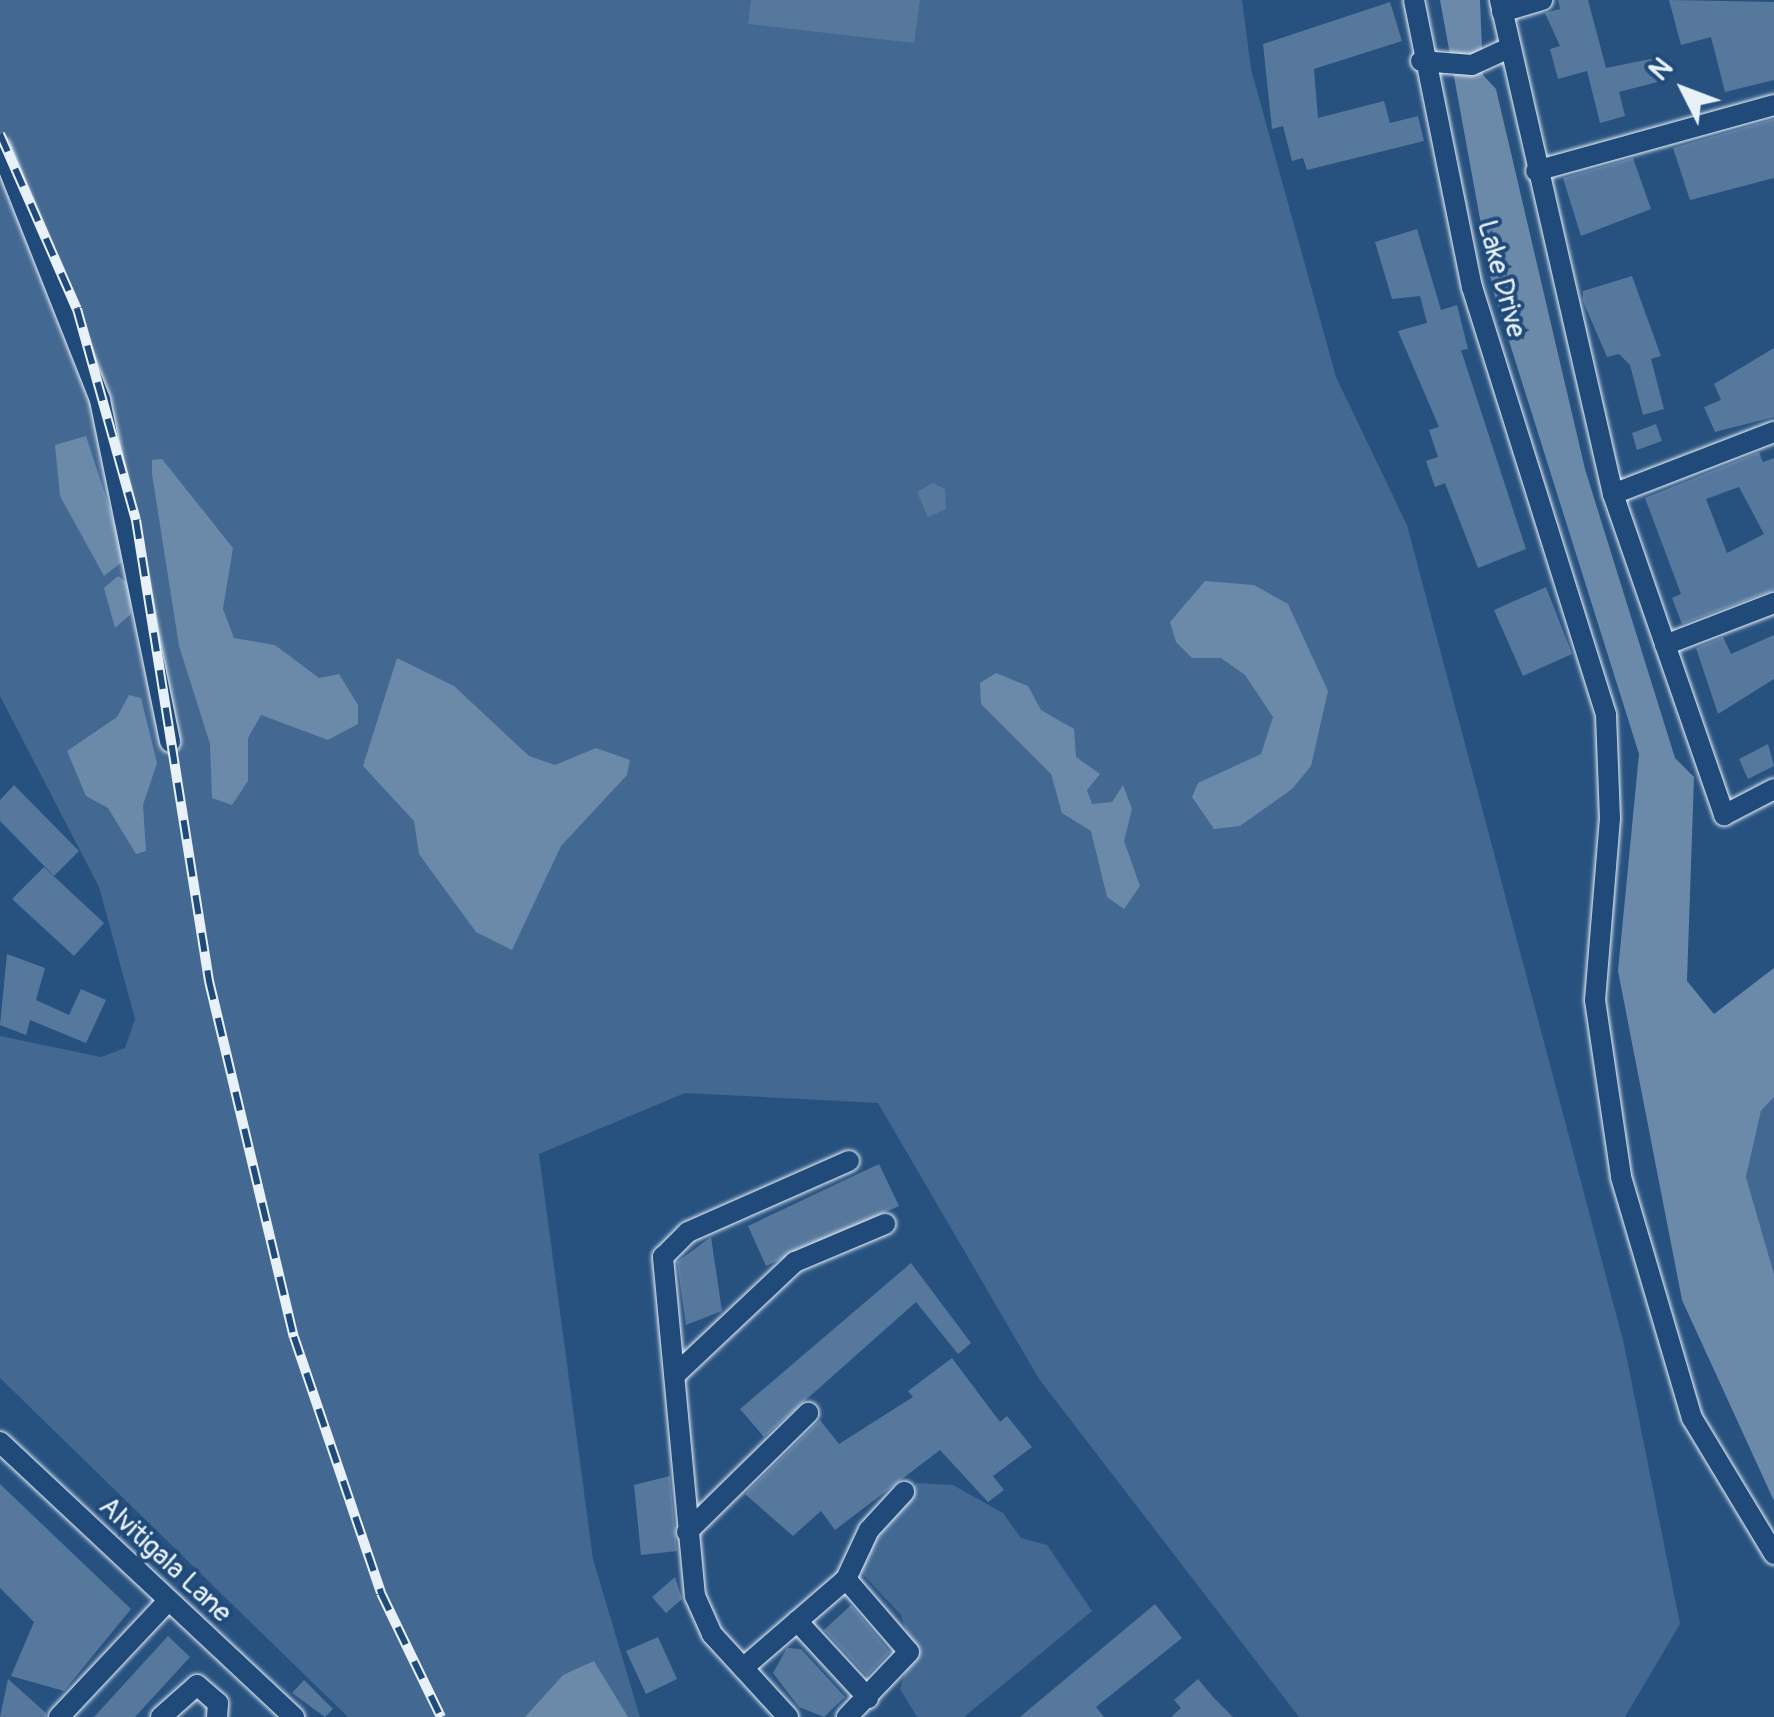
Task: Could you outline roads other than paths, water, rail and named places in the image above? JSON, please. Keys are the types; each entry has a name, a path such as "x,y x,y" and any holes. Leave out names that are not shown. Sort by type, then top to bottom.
{"street":[{"name":"Lake Drive","path":"1414,0 1421,60 1472,287 1606,715 1610,818 1595,1000 1621,1177 1692,1418 1774,1554"},
{"path":"1542,0 1500,6 1613,494 1724,816 1774,789"},
{"path":"1421,60 1472,64 1510,48"},
{"path":"1536,171 1774,105"},
{"path":"0,147 100,400 170,742"},
{"path":"1613,494 1774,432"},
{"path":"1665,645 1774,603"},
{"path":"788,1717 712,1634 695,1596 687,1532 668,1246 849,1161"},
{"path":"676,1375 795,1262 885,1224"},
{"path":"687,1532 808,1413"},
{"name":"Alvitigala Lane","path":"4,1451 294,1717"},
{"path":"743,1668 846,1579 869,1530 904,1492"},
{"path":"846,1579 909,1652 847,1717"},
{"path":"59,1717 168,1601"},
{"path":"798,1620 868,1698"},
{"path":"161,1717 197,1685 218,1703 217,1717"}],"railway":[{"path":"0,134 77,309 136,520 209,981 294,1337 381,1593 441,1717"}]}
